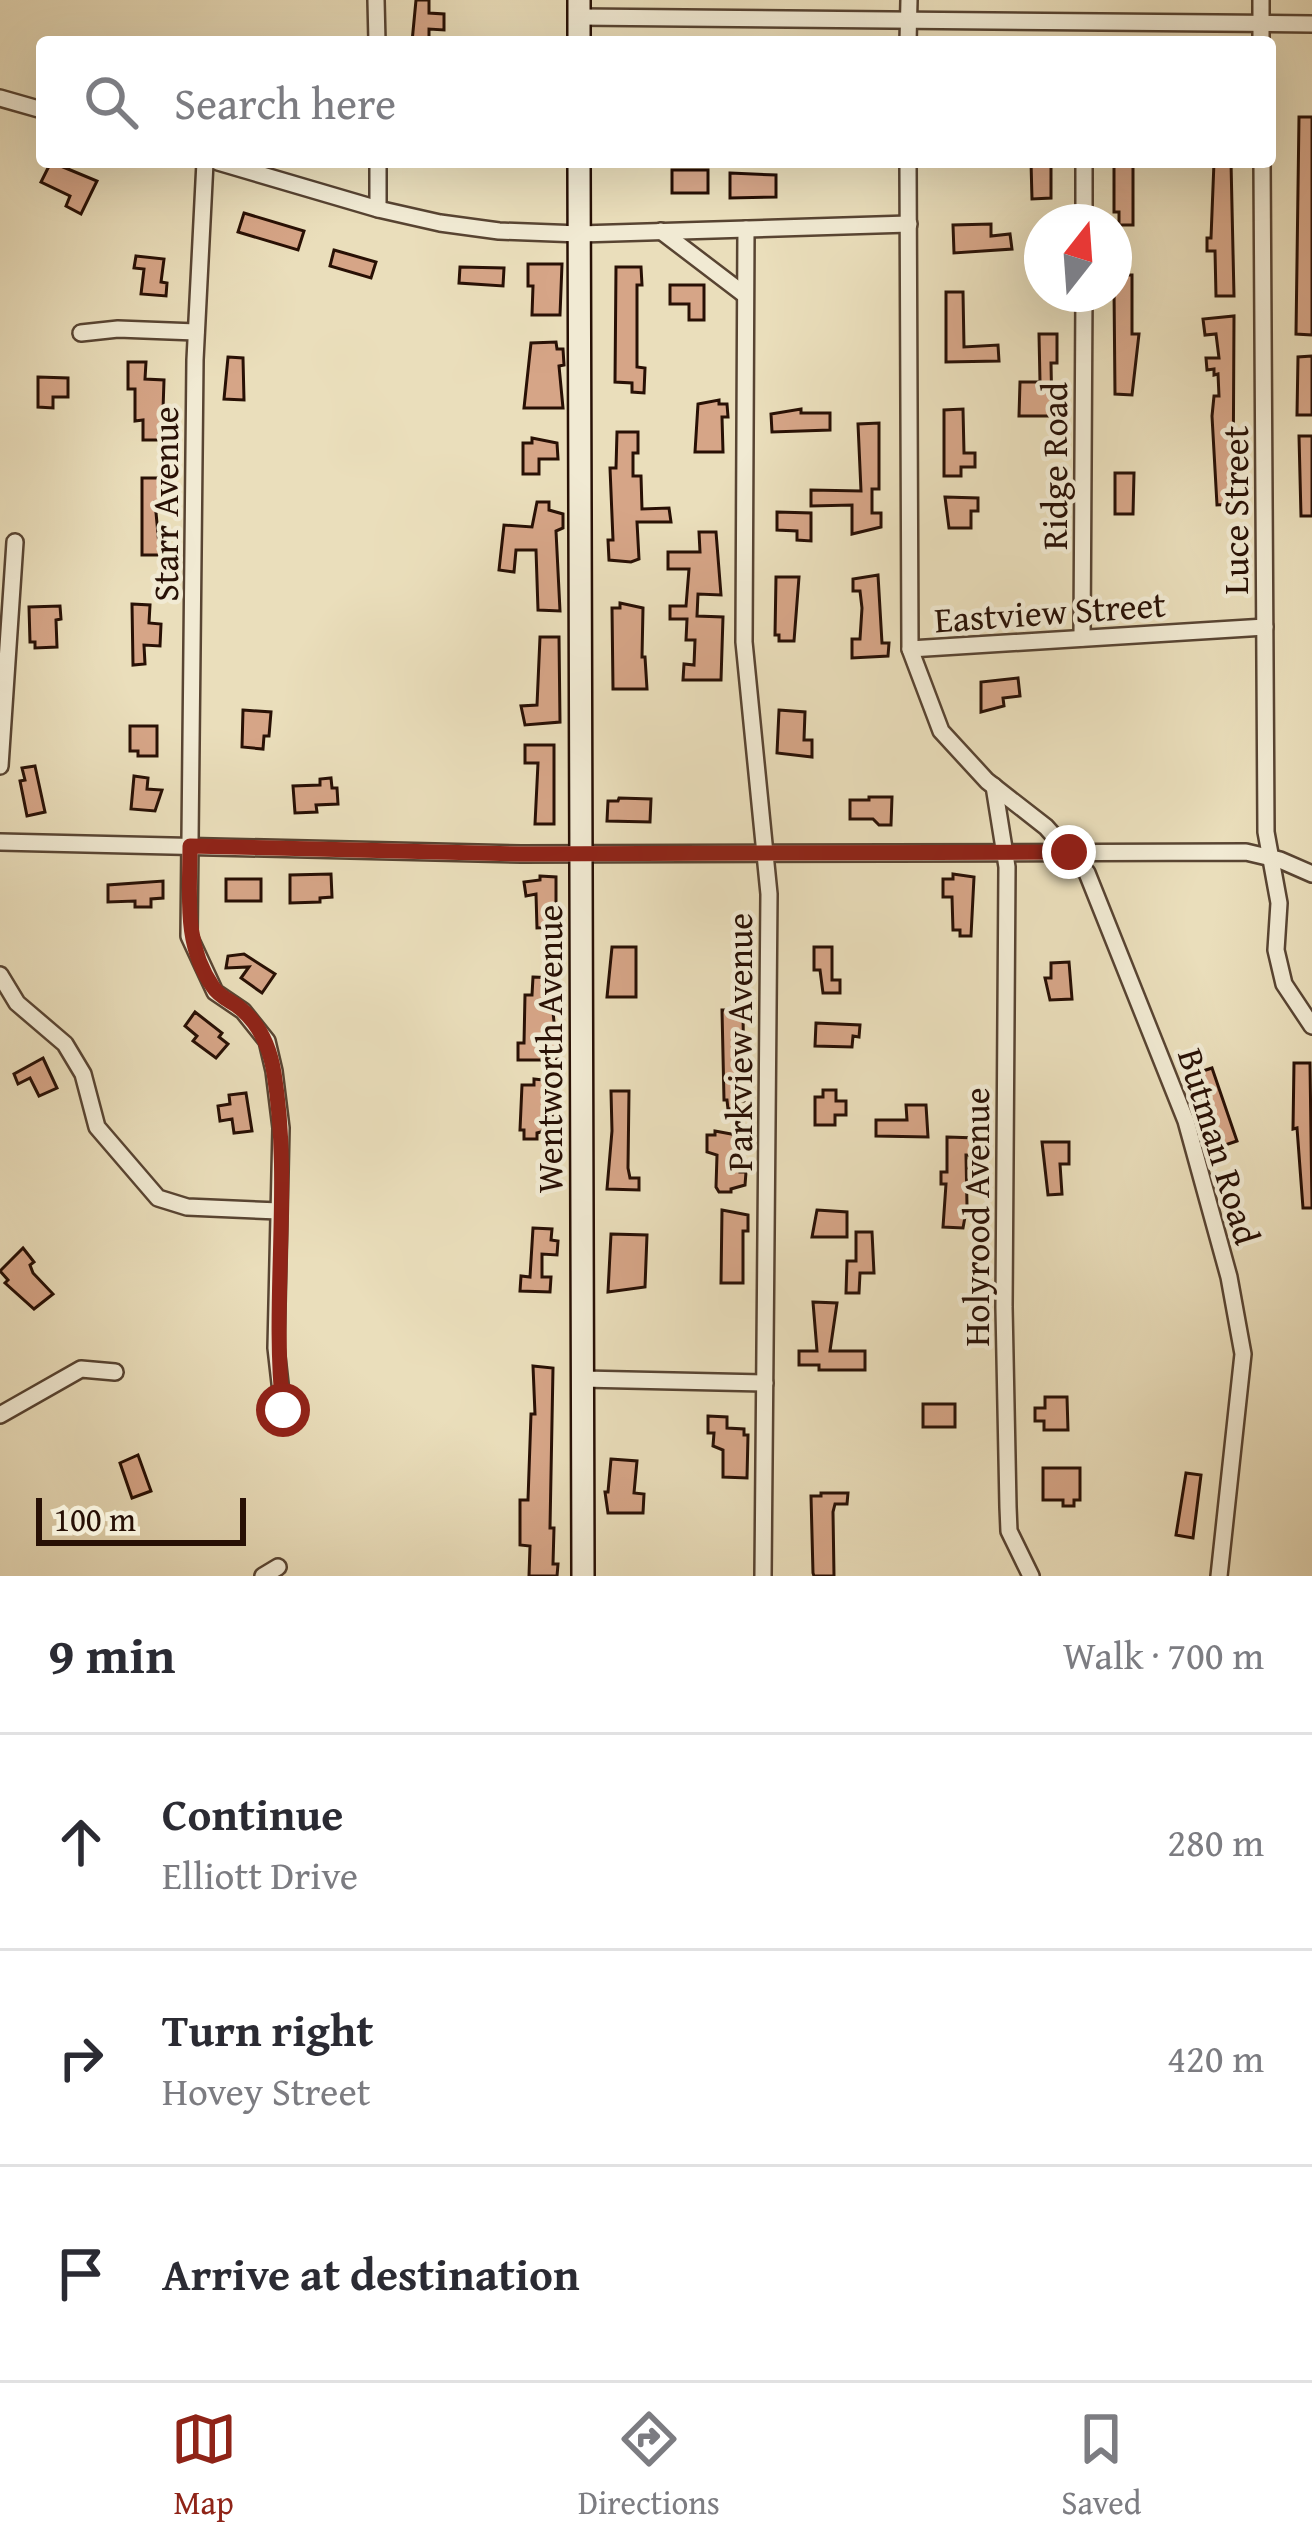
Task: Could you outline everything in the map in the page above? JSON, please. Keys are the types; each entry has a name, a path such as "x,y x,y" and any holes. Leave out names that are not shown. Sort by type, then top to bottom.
{"street":[{"path":"376,0 377,36"},
{"path":"908,36 909,0"},
{"path":"1261,0 1261,36"},
{"path":"579,8 908,21 1312,24"},
{"path":"1084,22 1084,36"},
{"path":"0,98 36,108"},
{"name":"Starr Avenue","path":"205,168 196,332 189,936 215,992 243,1011 267,1041 280,1128 276,1348 283,1410"},
{"path":"239,168 378,208 499,231 580,234 908,224"},
{"path":"378,168 378,208"},
{"name":"Wentworth Avenue","path":"580,168 583,1576"},
{"name":"Butman Road","path":"908,168 910,650 940,731 994,786 1046,827 1087,873 1186,1121 1228,1276 1243,1354 1219,1576"},
{"path":"1084,168 1084,204"},
{"name":"Luce Street","path":"1262,168 1266,832 1280,903 1276,950 1283,984 1312,1026"},
{"name":"Parkview Avenue","path":"746,229 744,642 769,916 763,1576"},
{"path":"661,232 746,295"},
{"name":"Ridge Road","path":"1082,638 1084,312"},
{"path":"81,333 118,329 196,332"},
{"path":"0,766 15,542"},
{"name":"Eastview Street","path":"910,650 1265,627"},
{"path":"994,786 1004,853"},
{"path":"0,842 581,854 1246,852 1312,874"},
{"name":"Holyrood Avenue","path":"1004,853 1008,1507 1010,1531 1031,1576"},
{"path":"0,975 17,1003 65,1044 83,1075 98,1126 158,1198 187,1207 279,1211"},
{"path":"0,1414 81,1369 115,1372"},
{"path":"582,1379 765,1382"}],"building":[{"path":"416,0 429,0 429,13 444,14 444,30 429,29 429,36 413,36"},
{"path":"1299,117 1312,117 1312,335 1296,334"},
{"path":"48,168 66,168 97,181 81,214 66,206 70,196 41,182"},
{"path":"1031,168 1051,168 1051,198 1032,199"},
{"path":"1114,168 1133,168 1133,225 1132,204 1114,204"},
{"path":"1214,168 1231,168 1234,296 1216,296 1215,251 1207,251 1207,238 1211,238"},
{"path":"672,170 708,170 708,193 672,193"},
{"path":"730,173 776,175 776,197 730,198"},
{"path":"244,213 304,231 298,250 238,232"},
{"path":"991,224 991,236 1010,234 1012,249 954,253 953,225"},
{"path":"334,250 376,262 371,278 330,266"},
{"path":"136,256 164,259 161,282 167,283 166,296 141,294 144,269 134,268"},
{"path":"528,264 562,264 560,315 532,315"},
{"path":"460,267 504,268 503,286 459,283"},
{"path":"616,267 641,267 637,367 645,368 644,393 632,392 632,383 615,382"},
{"path":"670,285 704,285 704,320 689,320 689,304 670,304"},
{"path":"946,292 963,292 964,347 998,345 999,361 946,362"},
{"path":"1114,312 1132,312 1132,334 1139,334 1132,395 1115,394"},
{"path":"1234,316 1233,504 1217,505 1212,416 1214,396 1219,396 1218,374 1207,370 1206,358 1219,358 1216,334 1205,335 1203,319"},
{"path":"1039,334 1057,334 1057,363 1051,363 1052,416 1019,416 1020,382 1040,382"},
{"path":"556,342 557,349 563,349 564,365 559,366 563,408 524,408 531,343"},
{"path":"1312,356 1312,415 1297,415 1298,357"},
{"path":"228,357 243,358 244,400 224,399"},
{"path":"128,362 146,362 145,379 164,380 162,440 143,440 143,420 135,421 135,389 128,389"},
{"path":"38,377 68,378 68,397 53,397 53,408 38,407"},
{"path":"719,400 727,404 728,417 722,417 723,452 695,452 698,404"},
{"path":"801,409 801,413 830,413 830,430 772,432 771,414"},
{"path":"963,409 964,453 975,453 975,467 961,467 961,476 944,476 944,410"},
{"path":"879,423 879,489 872,489 872,513 881,513 881,527 852,534 852,505 811,506 811,490 861,491 858,424"},
{"path":"617,432 638,432 633,476 641,476 642,509 669,508 671,522 637,522 639,559 631,562 609,560 608,540 613,540 610,468 616,468"},
{"path":"1299,436 1312,436 1312,516 1301,516"},
{"path":"532,438 557,443 558,459 539,459 539,474 523,474 523,443 532,443"},
{"path":"1115,473 1134,473 1133,514 1115,514"},
{"path":"142,478 160,478 159,502 155,502 160,555 142,555"},
{"path":"945,497 978,498 978,511 971,511 971,528 949,528"},
{"path":"537,502 549,502 549,510 563,514 563,528 556,531 560,611 538,610 536,550 516,550 514,572 499,570 504,525 532,527"},
{"path":"777,512 811,513 811,541 797,540 797,531 777,530"},
{"path":"699,532 716,532 721,595 698,594 697,616 723,617 721,680 683,680 684,664 694,665 695,640 686,640 687,619 670,619 670,606 686,606 689,569 668,569 668,552 700,552"},
{"path":"878,575 882,643 889,643 888,656 852,658 852,639 860,639 862,608 853,579"},
{"path":"776,577 799,577 794,641 779,641 775,635"},
{"path":"620,603 643,608 647,689 613,689 612,608 620,608"},
{"path":"132,604 150,605 149,623 161,624 160,646 144,645 145,664 133,665"},
{"path":"60,606 57,647 35,648 35,642 30,642 29,607"},
{"path":"540,637 559,637 560,722 525,725 521,706 537,705"},
{"path":"1018,678 1020,696 1003,698 1004,706 981,712 981,682"},
{"path":"243,710 271,712 263,749 242,747"},
{"path":"779,710 805,712 804,740 812,740 812,757 777,753"},
{"path":"130,726 157,726 157,756 130,751"},
{"path":"525,745 554,745 554,824 535,824 538,763 525,763"},
{"path":"35,766 45,812 27,816 22,768"},
{"path":"134,776 148,778 147,789 162,790 155,811 131,809"},
{"path":"331,778 338,804 295,813 293,786 320,785 320,779"},
{"path":"892,797 891,825 850,819 850,800"},
{"path":"651,799 650,822 607,821 608,801"},
{"path":"331,874 332,897 290,903 290,875"},
{"path":"953,874 974,877 971,936 953,930 952,897 943,897 943,879 953,879"},
{"path":"540,876 556,877 556,927 537,928 536,894 526,896 524,882 540,880"},
{"path":"226,879 261,879 261,901 226,901"},
{"path":"163,881 163,898 151,899 151,907 135,907 135,901 108,902 108,885"},
{"path":"612,947 636,947 636,997 607,997"},
{"path":"814,947 832,947 832,980 840,980 840,993 823,993 820,970 814,970"},
{"path":"244,954 275,974 262,993 241,978 249,967 226,968 228,956"},
{"path":"1069,962 1072,999 1050,1000 1045,978 1051,978 1051,963"},
{"path":"533,977 555,978 558,1060 518,1060 518,1043 524,1043 525,995 532,995"},
{"path":"722,1010 743,1010 744,1101 739,1101 739,1108 728,1109 724,1100"},
{"path":"195,1012 222,1033 219,1037 228,1044 216,1058 193,1041 197,1036 185,1026"},
{"path":"816,1023 860,1025 859,1037 853,1036 852,1047 815,1046"},
{"path":"43,1058 57,1088 39,1096 30,1078 18,1084 14,1074"},
{"path":"1294,1063 1310,1063 1312,1208 1303,1208 1297,1128 1293,1129"},
{"path":"1212,1068 1237,1141 1219,1147 1194,1074"},
{"path":"534,1079 553,1081 552,1129 537,1133 537,1139 524,1139 524,1130 520,1130 522,1085 534,1085"},
{"path":"823,1090 836,1090 836,1101 846,1101 846,1115 835,1115 835,1125 815,1125 815,1097 823,1097"},
{"path":"611,1091 629,1091 628,1168 630,1178 639,1178 639,1190 607,1189"},
{"path":"246,1093 252,1131 234,1133 232,1119 220,1121 218,1106 230,1104 229,1095"},
{"path":"906,1105 926,1105 928,1137 876,1136 876,1120 907,1120"},
{"path":"715,1131 742,1136 740,1172 746,1172 745,1185 731,1192 719,1192 716,1187 717,1155 707,1152 707,1135"},
{"path":"947,1137 977,1138 976,1155 966,1155 963,1228 943,1227 946,1184 941,1184 941,1172 947,1172"},
{"path":"1042,1142 1069,1142 1069,1164 1060,1164 1062,1194 1048,1195"},
{"path":"722,1210 748,1215 748,1231 743,1231 743,1283 721,1283"},
{"path":"817,1210 847,1212 847,1237 812,1237"},
{"path":"533,1228 552,1229 551,1240 558,1241 557,1255 542,1254 542,1277 551,1277 550,1292 520,1291 521,1276 530,1277"},
{"path":"856,1232 872,1232 874,1273 860,1273 859,1293 846,1293 847,1261 856,1261"},
{"path":"611,1234 647,1235 645,1287 608,1292"},
{"path":"23,1248 34,1262 30,1265 33,1273 53,1294 34,1309 5,1283 8,1280 0,1271"},
{"path":"813,1302 837,1303 830,1351 865,1351 865,1370 799,1365 799,1351 817,1351"},
{"path":"533,1366 553,1368 550,1528 554,1528 557,1576 529,1576 530,1546 520,1545 520,1500 528,1500 531,1414 535,1414"},
{"path":"1045,1397 1067,1397 1068,1430 1044,1430 1044,1421 1035,1421 1035,1408 1045,1408"},
{"path":"923,1404 955,1404 955,1427 923,1427"},
{"path":"708,1416 727,1417 727,1428 744,1429 748,1435 747,1478 723,1477 723,1450 713,1446"},
{"path":"138,1455 151,1491 132,1498 120,1463"},
{"path":"611,1459 637,1461 634,1493 644,1494 643,1513 608,1513 605,1492"},
{"path":"1043,1468 1080,1468 1080,1500 1074,1500 1074,1506 1063,1506 1063,1500 1043,1500"},
{"path":"1186,1473 1201,1475 1193,1538 1176,1535"},
{"path":"848,1493 847,1504 835,1504 833,1512 834,1576 813,1573 811,1496"}],"route":[{"path":"283,1410 276,1348 280,1128 274,1071 267,1041 243,1011 215,992 189,936 190,846 521,854 1069,852"}]}
